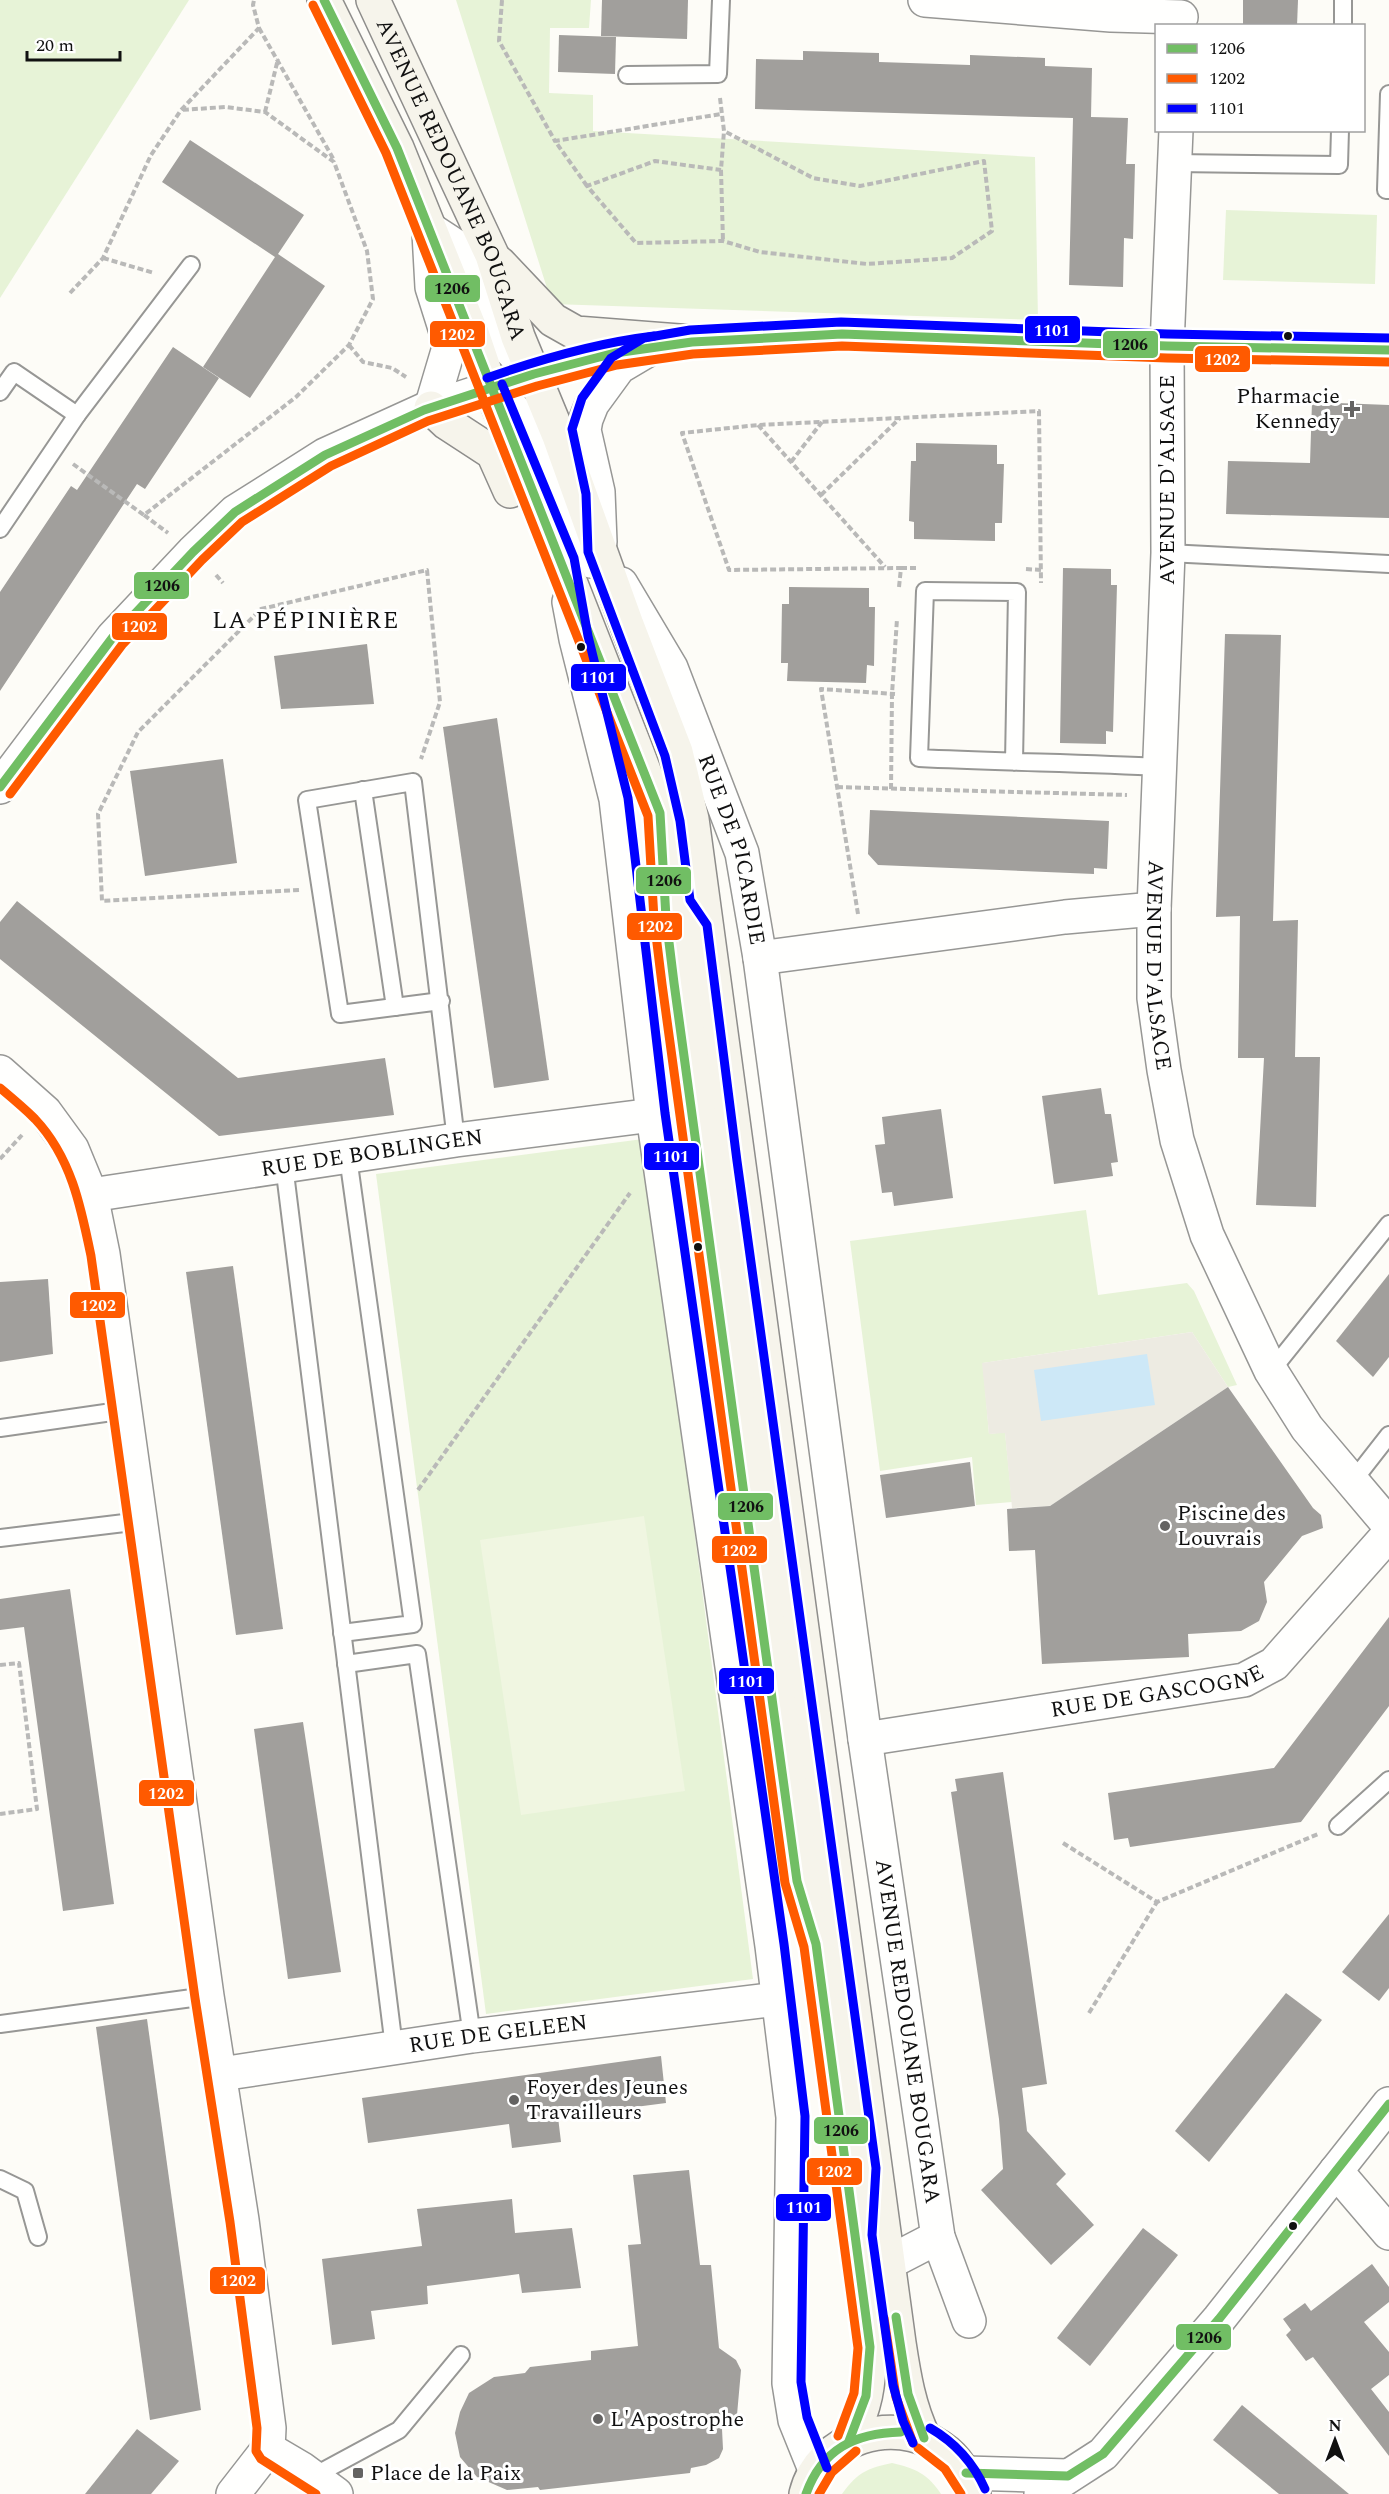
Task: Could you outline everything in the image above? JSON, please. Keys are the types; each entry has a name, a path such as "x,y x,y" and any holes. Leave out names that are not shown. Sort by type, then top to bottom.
{"main road":[{"name":"AVENUE REDOUANE BOUGARA","path":"324,0 397,148 473,336 490,389 562,561 660,813 681,910 870,2347 869,2383 861,2415 849,2441"},
{"name":"AVENUE REDOUANE BOUGARA","path":"374,0 492,255 518,337 676,752 692,819 905,2383 914,2417 924,2438"},
{"path":"492,255 553,320 576,333 692,342"},
{"path":"427,409 493,453 530,531 562,561"},
{"path":"811,2483 831,2454 849,2441 867,2434 886,2431 906,2432 940,2447 954,2459 970,2484"}],"street":[{"path":"925,0 1111,15 1181,14"},
{"name":"AVENUE D'ALSACE","path":"1176,132 1167,346 1168,553 1154,909 1154,998 1164,1071 1177,1140 1207,1235 1270,1371 1307,1428 1389,1525"},
{"path":"428,228 454,245 505,344 534,374"},
{"path":"427,409 450,344 432,287 428,228"},
{"path":"0,787 113,637 193,552 235,512 325,454 427,409 534,374 615,353 692,342 842,334 1167,346 1389,350"},
{"path":"600,550 598,492 584,430 586,419 592,404 619,367 648,349"},
{"path":"490,389 509,403 534,436 549,464 582,545 627,625"},
{"name":"RUE DE PICARDIE","path":"600,550 671,668 742,853 760,958 1065,917 1154,909"},
{"name":"AVENUE REDOUANE BOUGARA","path":"562,561 576,639 616,800 653,1115 772,1946 792,2118 789,2383 795,2420 811,2483"},
{"name":"AVENUE REDOUANE BOUGARA","path":"760,958 865,1738 938,2237 969,2321"},
{"path":"0,1072 45,1112 72,1149 91,1195 103,1254 207,1996 221,2074 269,2428 268,2449 232,2494"},
{"name":"RUE DE BOBLINGEN","path":"91,1195 456,1140 653,1115"},
{"name":"RUE DE GASCOGNE","path":"865,1738 1244,1680 1274,1664 1389,1534"},
{"name":"RUE DE GELEEN","path":"221,2074 472,2036 777,1999"},
{"path":"1041,2494 1103,2454 1219,2319 1389,2104"},
{"path":"1336,2171 1389,2233"},
{"path":"886,2248 938,2237"},
{"path":"268,2449 324,2485"},
{"path":"970,2484 1020,2476 1068,2476"}],"lane":[{"path":"627,75 718,74 721,0"},
{"path":"1343,0 1343,24"},
{"path":"1389,94 1386,190 1389,190"},
{"path":"1174,163 1339,165 1340,132"},
{"path":"0,529 77,415 191,265"},
{"path":"0,392 14,372 77,415"},
{"path":"1168,553 1389,564"},
{"path":"1014,762 1017,592 925,591 919,758 1014,762 1041,761 1160,782"},
{"path":"441,1001 340,1014 307,800 413,782 441,1001 456,1140"},
{"path":"363,790 395,1008"},
{"path":"342,1633 412,1624 348,1157"},
{"path":"284,1166 394,2047"},
{"path":"1270,1371 1389,1224"},
{"path":"0,1428 126,1410"},
{"path":"1353,1481 1389,1435"},
{"path":"0,1538 141,1521"},
{"path":"346,1664 417,1654 472,2036"},
{"path":"1338,1826 1389,1780"},
{"path":"0,2024 207,1996"},
{"path":"0,2179 25,2191 38,2237"},
{"path":"324,2485 399,2430 461,2355"}],"path":[{"path":"52,450 144,515 297,397 349,345 373,299 367,251 334,162 278,58 259,28 253,5 254,0"},
{"path":"502,0 499,41 555,141 587,186 636,243 723,241 760,252 867,264 952,258 992,231 984,161 860,186 813,178 724,131"},
{"path":"70,293 103,258 151,155 181,110 259,28"},
{"path":"265,112 278,58"},
{"path":"718,74 724,131 721,170 723,241"},
{"path":"181,110 225,107 265,112 334,162"},
{"path":"555,141 721,114"},
{"path":"587,186 655,161 721,170"},
{"path":"103,258 180,281"},
{"path":"349,345 363,362 392,368 412,380 427,409"},
{"path":"899,591 901,568 729,570 682,433 758,425 1039,411 1041,594"},
{"path":"821,495 901,417"},
{"path":"791,462 822,422"},
{"path":"758,425 885,568"},
{"path":"321,889 102,901 98,814 138,732 261,609 427,570 440,702 413,782"},
{"path":"891,789 892,694 898,614"},
{"path":"863,944 821,689 921,696"},
{"path":"837,787 891,789 1160,782"},
{"path":"398,1519 634,1189 662,1172"},
{"path":"0,1665 19,1663 37,1809 0,1814"},
{"path":"1089,2013 1156,1902 1338,1826"},
{"path":"1063,1843 1156,1902"}],"green space":[{"path":"0,0 189,0 0,298"},
{"path":"456,0 591,0 589,28 550,28 549,93 593,95 593,131 1035,157 1038,320 552,304"},
{"path":"1226,210 1377,215 1375,284 1223,280"},
{"path":"643,1139 753,1979 486,2014 376,1174"},
{"path":"1086,1210 1098,1295 1187,1283 1194,1291 1237,1385 1228,1387 1192,1332 983,1363 989,1434 1005,1432 1012,1502 976,1505 972,1457 880,1471 850,1241"},
{"path":"644,1516 685,1791 521,1815 480,1540"},
{"path":"892,2463 920,2473 931,2481 941,2494 842,2494 863,2472"}],"shaded area":[{"path":"1192,1332 1228,1387 1050,1506 1012,1508 1005,1433 989,1434 982,1363"}],"water":[{"path":"1147,1354 1155,1405 1041,1421 1034,1370"}],"building":[{"path":"602,0 688,0 687,39 601,36"},
{"path":"1243,0 1298,0 1297,24 1243,24"},
{"path":"559,35 616,37 615,74 558,72"},
{"path":"803,51 879,53 879,62 970,65 970,55 1045,58 1045,66 1092,68 1091,117 1128,118 1126,164 1135,164 1133,239 1124,238 1123,287 1069,285 1073,118 755,109 756,59 803,60"},
{"path":"190,140 304,215 278,254 325,286 250,398 203,367 275,257 162,182"},
{"path":"173,347 219,378 145,489 137,484 0,691 0,592 71,486 77,490"},
{"path":"1312,402 1389,405 1389,518 1226,514 1228,461 1310,463"},
{"path":"916,443 997,445 997,464 1004,464 1002,523 995,523 995,541 914,539 914,522 909,521 911,461 916,461"},
{"path":"1063,568 1111,569 1111,585 1117,585 1113,732 1106,731 1106,744 1060,743"},
{"path":"789,587 869,588 869,607 875,607 874,666 867,665 866,683 787,681 788,663 781,663 782,604 789,604"},
{"path":"1225,634 1281,635 1273,921 1298,920 1295,1057 1320,1057 1316,1207 1256,1205 1264,1058 1238,1058 1240,916 1216,917"},
{"path":"367,644 374,704 281,709 274,656"},
{"path":"497,718 549,1080 494,1088 443,727"},
{"path":"223,759 237,863 145,876 130,771"},
{"path":"870,810 1109,821 1107,869 1094,868 1094,874 878,865 868,854"},
{"path":"17,901 238,1078 385,1058 394,1115 219,1136 0,959 0,922"},
{"path":"1101,1088 1105,1114 1111,1114 1118,1162 1111,1163 1113,1176 1054,1184 1042,1096"},
{"path":"941,1109 953,1198 894,1206 892,1192 882,1193 875,1145 885,1144 882,1117"},
{"path":"233,1266 283,1629 236,1635 186,1272"},
{"path":"1389,1274 1389,1357 1373,1377 1336,1341"},
{"path":"48,1279 53,1354 0,1362 0,1282"},
{"name":"Piscine des Louvrais","path":"1228,1387 1313,1508 1321,1515 1323,1528 1302,1536 1264,1582 1267,1602 1259,1621 1241,1631 1188,1634 1189,1657 1042,1664 1035,1550 1009,1551 1007,1509 1050,1506"},
{"path":"970,1462 975,1506 886,1518 880,1475"},
{"path":"70,1589 114,1904 63,1911 24,1627 0,1630 0,1599"},
{"path":"1389,1617 1389,1706 1301,1822 1130,1847 1128,1838 1114,1840 1108,1793 1274,1768"},
{"path":"303,1722 341,1972 288,1979 254,1729"},
{"path":"1003,1772 1047,2084 1022,2088 1027,2131 1066,2174 1056,2184 1094,2225 1051,2265 981,2190 1003,2169 999,2119 951,1792 957,1791 955,1779"},
{"path":"1389,1914 1389,1988 1379,2001 1342,1972"},
{"path":"1286,1993 1322,2020 1209,2162 1175,2131"},
{"path":"147,2019 201,2410 150,2420 96,2027"},
{"name":"Foyer des Jeunes Travailleurs","path":"661,2056 666,2103 558,2117 561,2142 512,2148 509,2124 368,2143 362,2098"},
{"name":"L'Apostrophe","path":"689,2170 700,2265 711,2265 719,2348 736,2360 741,2370 736,2426 722,2429 723,2449 719,2458 706,2465 691,2468 690,2473 540,2490 538,2487 507,2490 477,2477 460,2457 455,2433 460,2412 469,2393 494,2377 525,2373 530,2367 591,2360 591,2351 638,2346 628,2245 641,2244 633,2175"},
{"path":"512,2199 515,2233 572,2228 581,2288 522,2293 519,2274 427,2286 428,2304 371,2311 375,2339 332,2345 322,2259 422,2246 417,2209"},
{"path":"1143,2228 1178,2255 1090,2366 1057,2338"},
{"path":"1372,2264 1389,2287 1389,2302 1364,2322 1389,2352 1389,2375 1371,2389 1389,2412 1389,2456 1313,2357 1306,2361 1286,2335 1291,2330 1283,2319 1305,2303 1311,2311"},
{"path":"1242,2405 1349,2494 1279,2494 1213,2440"},
{"path":"137,2429 179,2461 151,2494 85,2494"}],"transit line":[{"name":"1206","path":"324,0 397,148 660,813 666,918 674,983 797,1881 816,1944 870,2347 866,2396 849,2441"},
{"name":"1202","path":"313,5 386,153 648,816 654,919 662,984 785,1883 804,1947 858,2348 854,2393 838,2436"},
{"name":"1101","path":"913,2443 903,2421 893,2385 872,2235 876,2168 737,1161 707,925 690,900 680,821 665,756 588,552 586,494 572,429 582,398 611,358 644,338 690,330 841,322 1167,334 1389,338"},
{"name":"1206","path":"0,787 113,637 193,552 235,512 325,455 424,410 534,374 615,353 692,342 842,334 1167,346 1389,350"},
{"name":"1101","path":"487,378 569,352 654,336"},
{"name":"1202","path":"10,794 122,645 202,560 242,522 331,466 428,421 537,386 617,365 693,354 842,346 1167,358 1389,362"},
{"name":"1101","path":"502,384 574,558 588,636 628,798 665,1113 784,1944 805,2116 801,2382 807,2417 827,2468"},
{"name":"1202","path":"0,1088 35,1119 58,1150 73,1183 83,1219 91,1256 195,1998 230,2222 257,2428 256,2451 261,2459 316,2494"},
{"name":"1206","path":"966,2473 1068,2476 1103,2454 1219,2319 1389,2104"},
{"name":"1206","path":"896,2317 908,2394 924,2438"},
{"name":"1202","path":"884,2318 896,2397 913,2443"},
{"name":"1101","path":"930,2428 963,2454 985,2489"},
{"name":"1206","path":"806,2494 821,2465 842,2447 869,2436 901,2432"},
{"name":"1202","path":"918,2448 945,2469 961,2494"},
{"name":"1202","path":"819,2494 832,2472 856,2451"}],"place":[{"name":"Pharmacie Kennedy","path":"1352,409"},
{"name":"Piscine des Louvrais","path":"1165,1526"},
{"name":"Foyer des Jeunes Travailleurs","path":"514,2100"},
{"name":"L'Apostrophe","path":"598,2419"},
{"name":"Place de la Paix","path":"358,2473"}],"district":[{"name":"LA PÉPINIÈRE","path":"306,621"}]}
